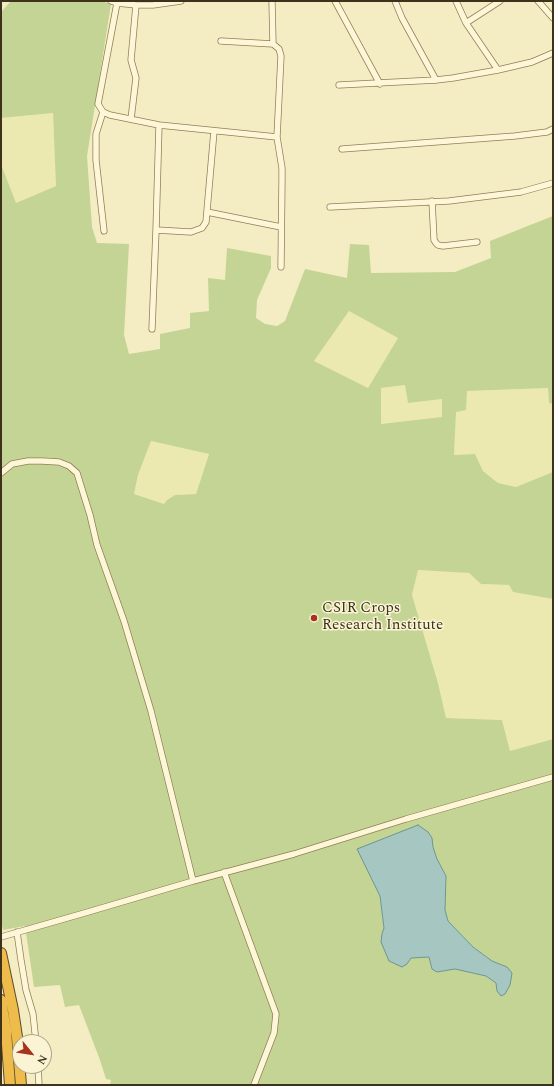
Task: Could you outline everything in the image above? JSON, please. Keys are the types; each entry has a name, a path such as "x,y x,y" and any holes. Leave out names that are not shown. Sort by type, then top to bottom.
{"highway":[{"path":"1,953 14,1010 21,1085"},
{"path":"1,1000 6,1031 10,1085"}],"street":[{"path":"181,1 153,5 136,5 114,2 98,104 103,112 110,115 159,125 277,137"},
{"path":"272,1 273,44"},
{"path":"335,1 380,84"},
{"path":"395,1 402,18 436,80"},
{"path":"456,1 466,23 498,70"},
{"path":"466,23 500,1"},
{"path":"538,1 553,18"},
{"path":"131,119 136,78 131,60 136,5"},
{"path":"221,41 273,44 279,49 281,56 277,137 282,168 281,267"},
{"path":"338,86 436,80 498,70 532,62 553,53"},
{"path":"103,112 96,134 96,168 104,231"},
{"path":"152,329 159,125"},
{"path":"342,149 515,136 547,132 553,128"},
{"path":"156,230 191,232 202,228 206,222 214,131"},
{"path":"330,207 432,202 521,192 553,183"},
{"path":"432,202 434,240 438,245 443,246 477,242"},
{"path":"207,212 281,227"},
{"path":"1,473 12,464 28,461 42,461 58,462 69,466 77,473 98,545 124,621 150,711 193,881"},
{"path":"1,937 224,872 294,854 406,819 553,777"},
{"path":"224,872 276,1014 274,1033 254,1085"},
{"path":"17,932 26,990 33,1014 35,1034"},
{"path":"38,1074 39,1085"}],"shaded area":[{"path":"53,113 56,186 16,203 1,164 1,118"},
{"path":"349,311 398,338 368,388 314,361"},
{"path":"405,385 408,403 442,399 442,418 381,424 381,388"},
{"path":"548,388 549,403 553,404 553,472 516,487 498,483 483,471 475,454 454,455 456,412 467,391"},
{"path":"151,441 209,454 196,494 175,495 164,504 134,494 138,476"},
{"path":"418,570 469,573 481,584 509,585 513,592 553,599 553,739 510,751 502,720 446,718 438,683 412,595"}],"green space":[{"path":"11,1 101,1 111,4 87,156 92,227 97,243 129,244 124,335 129,354 160,349 160,334 190,328 190,313 209,311 208,278 225,280 227,248 271,256 271,268 257,300 256,318 265,324 277,326 285,321 305,269 347,278 350,244 369,245 371,273 455,272 491,258 490,241 553,216 553,404 549,403 548,388 467,391 466,410 456,412 454,455 475,454 483,471 498,483 516,487 553,472 553,599 513,592 509,585 481,584 469,573 418,570 412,595 438,683 446,718 502,720 510,751 553,739 553,1085 110,1085 111,1080 106,1079 79,1005 65,1007 60,985 34,987 25,926 3,930 1,921 1,164 16,203 56,186 53,113 1,118 1,12","holes":["349,311 398,338 368,388 314,361","405,385 408,403 442,399 442,417 381,424 381,388","151,441 209,454 196,494 175,495 164,504 134,494 138,475","432,838 437,859 446,876 445,910 448,921 473,947 492,961 507,967 497,991 496,983 486,976 455,969 437,972 432,969 429,957 411,958 407,964 382,934 384,928 380,896"]}],"water":[{"path":"418,825 428,832 432,838 437,859 446,876 445,910 448,921 473,947 492,961 507,967 512,973 510,985 505,994 501,996 497,991 496,983 486,976 455,969 437,972 432,969 429,957 411,958 407,964 402,967 389,961 381,942 384,928 380,896 357,849"}],"place":[{"name":"CSIR Crops Research Institute","path":"314,618"}]}
